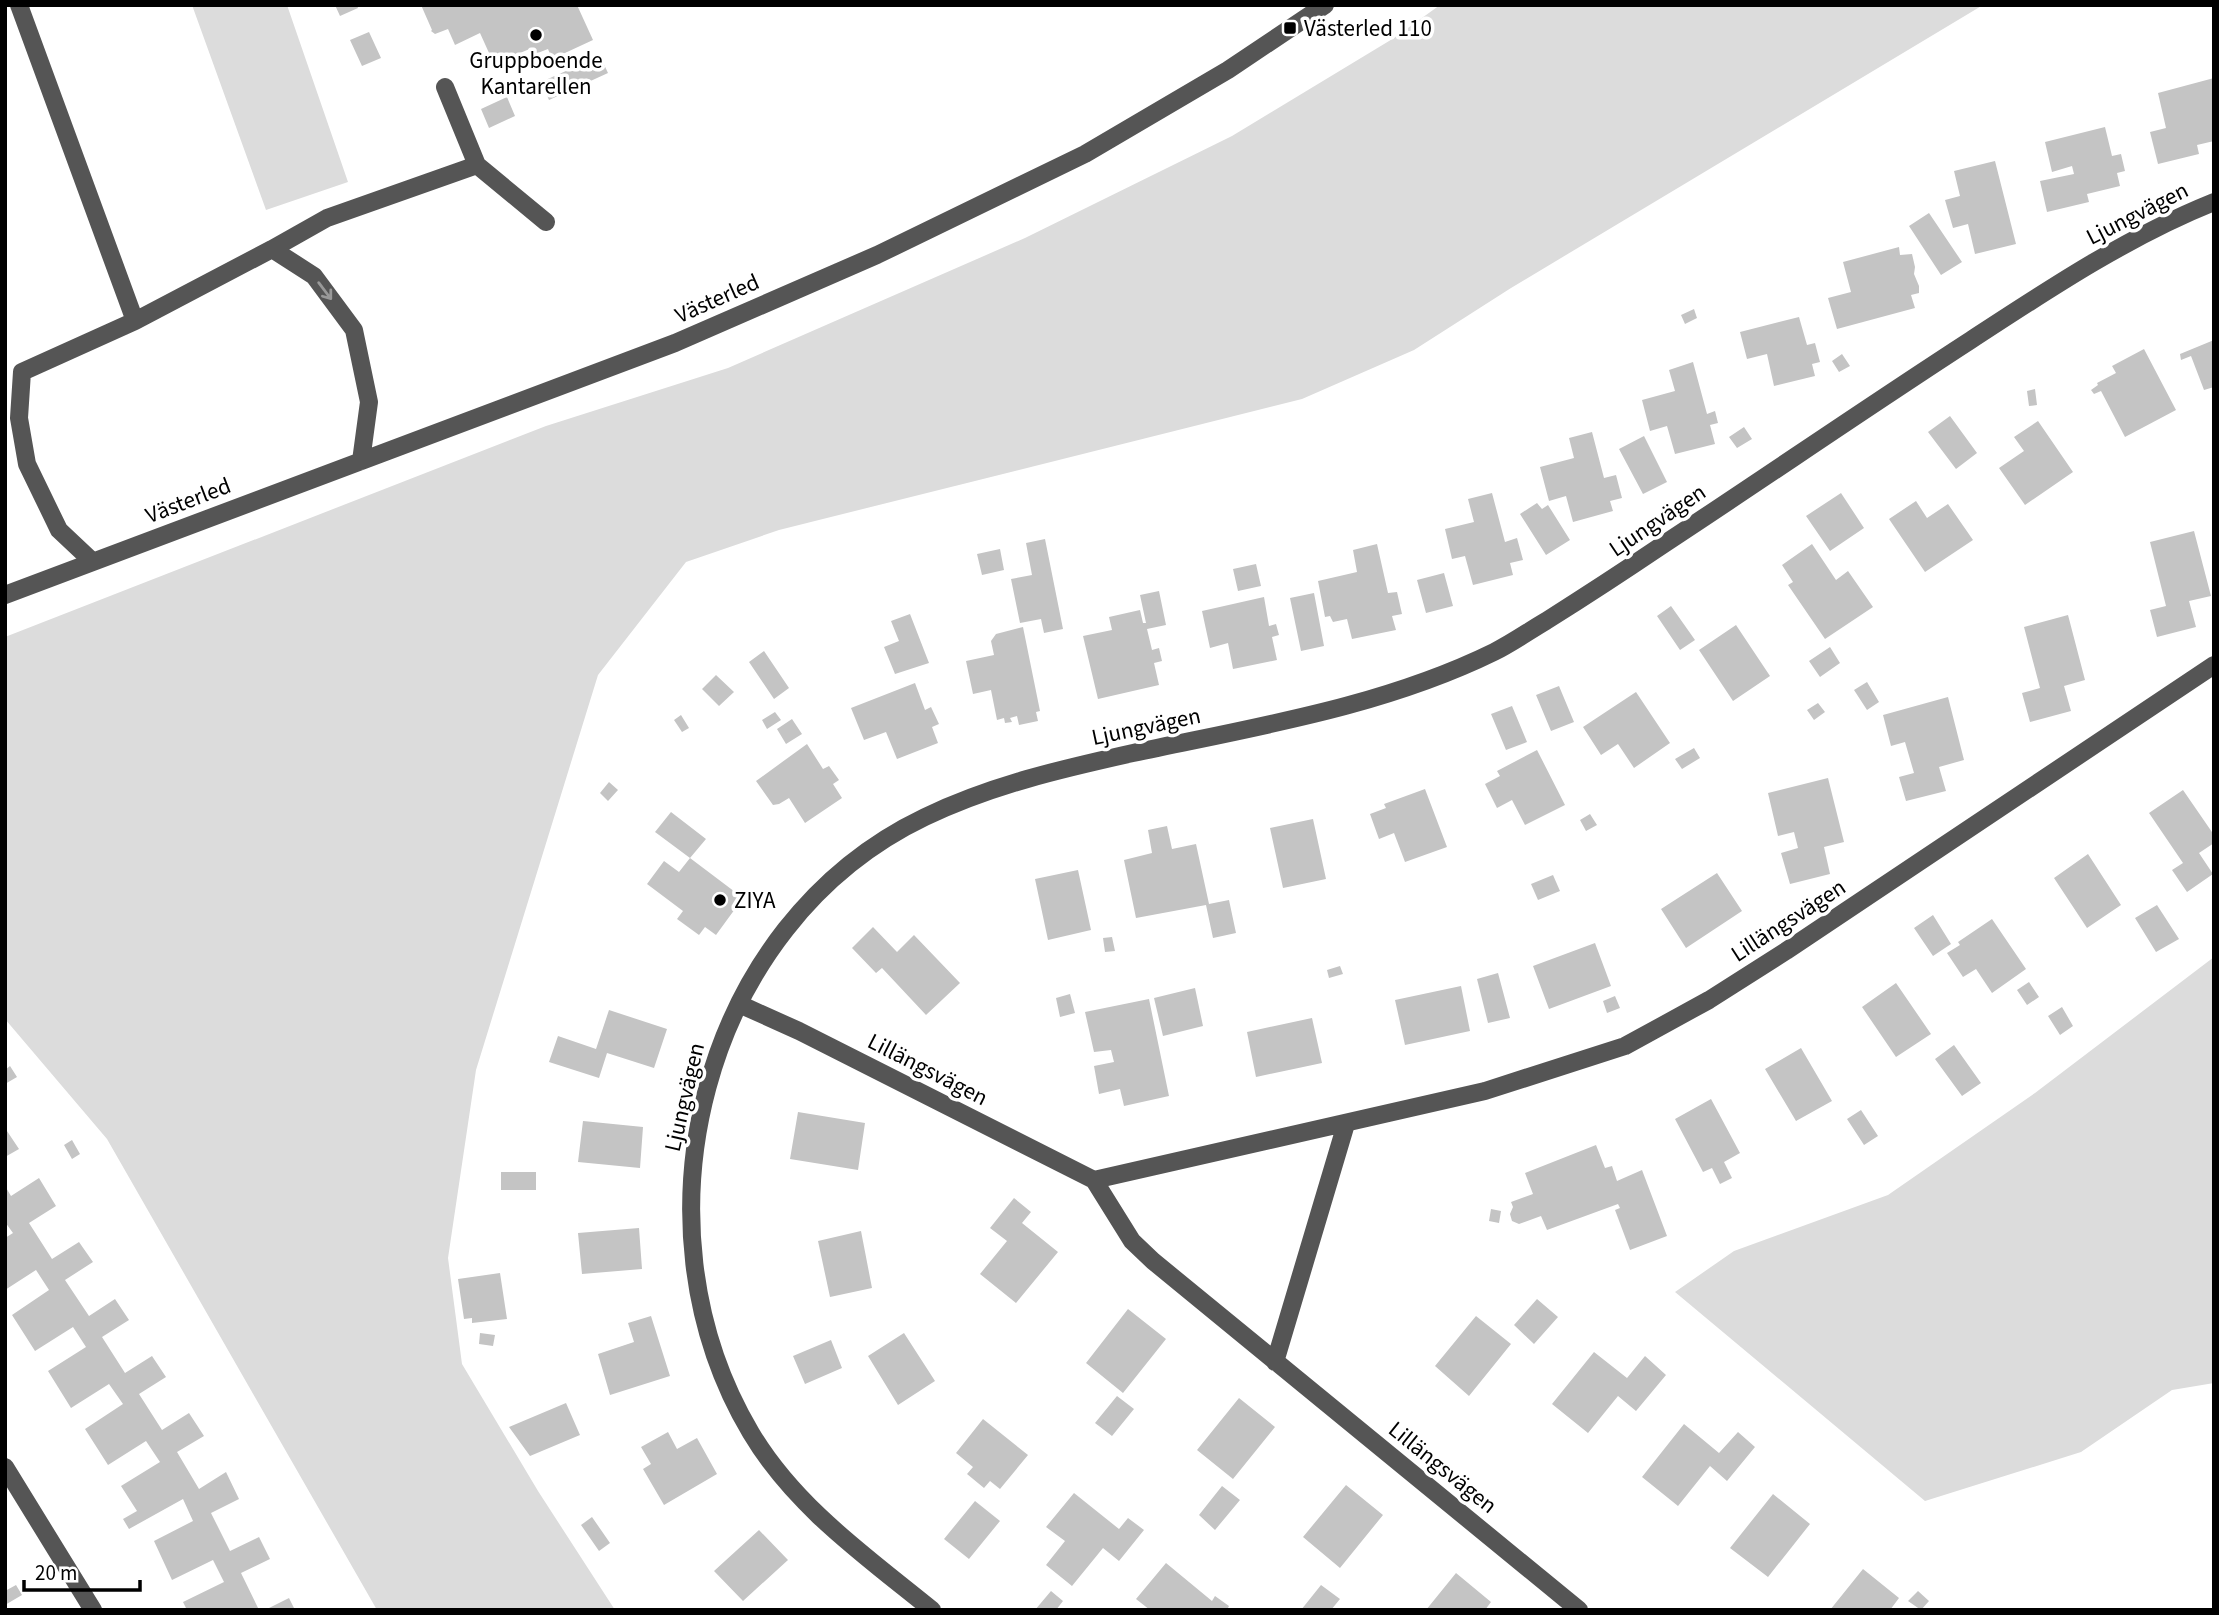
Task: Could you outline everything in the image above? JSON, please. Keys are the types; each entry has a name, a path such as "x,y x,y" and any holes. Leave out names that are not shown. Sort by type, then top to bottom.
{"street":[{"path":"19,5 135,321"},
{"name":"Västerled","path":"5,595 675,343 877,255 1085,154 1228,69 1325,5"},
{"path":"445,87 477,165 546,222"},
{"path":"93,562 59,530 27,464 19,418 22,372 135,321 272,250 327,218 477,165"},
{"name":"Ljungvägen","path":"932,1610 832,1529 775,1469 744,1420 717,1362 703,1316 696,1277 690,1197 699,1120 712,1072 724,1035 739,1003 773,947 807,903 861,856 918,820 971,796 1027,777 1326,712 1438,677 1499,650 1610,581 1874,402 2023,306 2102,257 2182,215 2214,202"},
{"path":"272,250 313,276 354,330 369,402 361,461"},
{"name":"Lillängsvägen","path":"1094,1180 1485,1091 1625,1046 1709,1000 1764,965 2214,665"},
{"name":"Lillängsvägen","path":"739,1003 1094,1180 1132,1241 1153,1261 1579,1610"},
{"path":"1275,1362 1346,1124"},
{"path":"5,1467 93,1610"}],"shaded area":[{"path":"192,5 287,5 348,182 266,210"},
{"path":"1440,5 1983,5 1511,288 1414,350 1302,399 779,530 686,562 598,675 476,1070 448,1258 462,1364 538,1491 615,1610 377,1610 107,1139 5,1019 5,637 546,426 728,368 1025,238 1232,136 1394,38"},
{"path":"2214,957 2214,1383 2172,1390 2081,1452 1925,1501 1675,1292 1734,1251 1888,1195 2035,1093"}],"building":[{"path":"335,5 357,5 358,8 340,16"},
{"name":"Gruppboende Kantarellen","path":"421,5 577,5 593,40 552,59 548,49 535,54 532,48 494,64 480,33 455,45 448,29 435,34 431,31"},
{"path":"369,32 381,58 362,66 350,40"},
{"path":"600,56 608,73 549,100 541,82"},
{"path":"2214,78 2214,141 2197,145 2199,154 2158,164 2150,132 2166,128 2158,93"},
{"path":"507,97 515,116 489,128 481,109"},
{"path":"2105,127 2112,156 2121,154 2125,171 2117,173 2120,186 2087,194 2089,202 2047,212 2040,181 2074,174 2072,166 2052,172 2045,142"},
{"path":"1995,161 2016,244 1975,254 1968,224 1953,228 1945,200 1960,196 1954,171"},
{"path":"1929,213 1962,262 1941,275 1909,226"},
{"path":"1899,247 1900,255 1912,254 1914,274 1919,286 1919,293 1911,295 1915,308 1837,329 1828,298 1851,292 1843,262"},
{"path":"1694,309 1697,318 1685,324 1681,315"},
{"path":"1799,317 1807,345 1815,343 1820,362 1812,364 1815,376 1774,386 1767,354 1747,359 1740,332"},
{"path":"2214,340 2214,387 2204,390 2191,356 2181,360 2180,354"},
{"path":"2144,349 2176,410 2125,437 2101,391 2094,394 2091,390 2097,383 2116,373 2112,366"},
{"path":"1842,354 1850,366 1839,372 1832,361"},
{"path":"1693,362 1707,414 1715,411 1718,423 1710,425 1715,444 1675,454 1667,426 1650,431 1642,400 1675,391 1669,370"},
{"path":"2035,389 2037,405 2029,406 2027,391"},
{"path":"1950,416 1977,453 1956,469 1928,432"},
{"path":"2038,421 2073,472 2025,505 1999,468 2024,451 2014,437"},
{"path":"1744,427 1752,439 1737,448 1729,437"},
{"path":"1592,432 1604,478 1616,475 1622,498 1610,501 1613,511 1573,522 1566,496 1549,501 1540,467 1574,458 1569,438"},
{"path":"1644,436 1667,482 1643,494 1619,449"},
{"path":"1492,493 1505,542 1517,538 1523,560 1510,563 1513,575 1473,585 1465,556 1452,559 1445,529 1474,522 1468,499"},
{"path":"1841,493 1864,528 1830,551 1806,516"},
{"path":"1916,501 1927,518 1948,504 1973,540 1925,572 1889,519"},
{"path":"1537,503 1542,509 1548,505 1570,540 1546,555 1520,514"},
{"path":"2194,531 2211,596 2189,601 2196,627 2157,637 2150,610 2166,606 2150,542"},
{"path":"1045,539 1063,629 1044,633 1041,619 1020,623 1011,579 1032,575 1026,543"},
{"path":"1377,544 1388,593 1397,592 1402,614 1392,616 1396,630 1352,639 1347,619 1333,622 1330,616 1325,617 1318,581 1357,572 1353,550"},
{"path":"1812,544 1836,580 1848,571 1873,607 1825,639 1788,585 1793,582 1782,565"},
{"path":"1000,549 1004,570 982,575 977,554"},
{"path":"1256,564 1261,586 1238,591 1233,569"},
{"path":"1444,573 1453,606 1426,613 1417,580"},
{"path":"1159,591 1166,625 1147,629 1152,650 1159,648 1162,661 1154,663 1159,685 1098,699 1083,636 1112,630 1109,617 1140,610 1143,623 1146,623 1140,595"},
{"path":"1314,593 1324,646 1301,651 1290,598"},
{"path":"1264,597 1269,626 1276,624 1279,635 1272,637 1277,660 1233,669 1228,643 1210,648 1202,611"},
{"path":"1671,606 1695,640 1680,650 1657,616"},
{"path":"910,614 929,663 895,674 884,647 899,641 891,621"},
{"path":"2068,615 2085,680 2064,686 2071,711 2030,722 2022,693 2040,688 2024,627"},
{"path":"1736,625 1770,676 1733,701 1699,650"},
{"path":"1023,627 1040,711 1036,712 1038,721 1019,725 1017,716 1010,718 1012,722 1005,723 1004,718 997,720 991,690 973,694 966,661 994,655 991,641 996,634"},
{"path":"1830,647 1840,663 1820,677 1809,661"},
{"path":"764,651 789,688 774,699 749,662"},
{"path":"716,675 734,692 719,706 702,689"},
{"path":"1867,682 1879,702 1867,710 1854,690"},
{"path":"915,683 925,710 931,707 939,724 932,727 938,743 897,759 886,732 864,740 851,708"},
{"path":"1559,686 1574,722 1551,731 1536,695"},
{"path":"1636,692 1670,743 1634,768 1618,744 1601,755 1583,727"},
{"path":"1948,697 1964,760 1939,767 1946,791 1906,801 1899,777 1914,773 1905,742 1891,746 1883,715"},
{"path":"1818,703 1825,712 1814,720 1807,710"},
{"path":"1512,706 1527,742 1506,750 1491,714"},
{"path":"775,712 781,720 767,729 762,720"},
{"path":"681,715 689,728 682,732 674,720"},
{"path":"792,719 802,734 786,744 777,729"},
{"path":"807,744 823,769 829,766 839,780 833,784 842,798 805,823 789,798 773,805 756,781"},
{"path":"1694,748 1700,758 1682,769 1675,759"},
{"path":"1537,750 1565,805 1525,825 1512,800 1497,808 1485,784 1500,776 1497,771"},
{"path":"1828,778 1844,842 1824,847 1830,874 1790,884 1781,853 1798,848 1794,832 1778,836 1768,793"},
{"path":"609,782 618,790 608,801 600,793"},
{"path":"1425,789 1447,847 1405,862 1394,833 1379,839 1370,814 1386,808 1384,804"},
{"path":"2183,790 2214,835 2214,843 2199,853 2213,874 2187,892 2172,870 2183,863 2149,813"},
{"path":"671,812 706,839 690,858 655,832"},
{"path":"1590,814 1597,825 1586,831 1580,820"},
{"path":"1313,819 1326,879 1283,888 1270,828"},
{"path":"1167,826 1172,849 1196,844 1209,904 1229,900 1236,933 1213,938 1206,905 1136,918 1124,860 1152,853 1148,830"},
{"path":"2088,854 2121,905 2087,928 2054,878"},
{"path":"690,858 743,898 716,935 705,927 699,935 677,919 683,911 647,884 664,861 679,872"},
{"path":"1078,870 1091,930 1048,940 1035,879"},
{"path":"1717,873 1742,911 1686,948 1661,909"},
{"path":"1553,875 1560,891 1538,900 1531,884"},
{"path":"2157,905 2179,939 2156,952 2135,918"},
{"path":"1933,915 1951,944 1933,956 1914,928"},
{"path":"1992,919 2026,969 1992,993 1976,969 1963,977 1947,953 1960,945 1958,942"},
{"path":"873,927 897,952 914,935 960,983 926,1015 882,968 876,973 852,948"},
{"path":"1112,937 1115,951 1105,952 1103,938"},
{"path":"1595,943 1611,986 1549,1009 1533,966"},
{"path":"1340,966 1343,974 1329,978 1327,970"},
{"path":"1498,973 1510,1018 1488,1023 1477,979"},
{"path":"2029,982 2039,997 2027,1005 2017,990"},
{"path":"1896,983 1931,1034 1896,1057 1862,1007"},
{"path":"1461,986 1470,1031 1405,1045 1395,1000"},
{"path":"1195,988 1203,1026 1163,1036 1154,998"},
{"path":"1070,994 1075,1013 1060,1017 1056,998"},
{"path":"1615,996 1620,1008 1607,1013 1603,1001"},
{"path":"1149,999 1169,1096 1124,1106 1120,1089 1099,1094 1094,1066 1114,1062 1111,1050 1094,1052 1085,1012"},
{"path":"2062,1007 2073,1026 2060,1035 2048,1016"},
{"path":"609,1010 667,1029 654,1068 607,1053 599,1078 549,1062 558,1036 596,1049"},
{"path":"1312,1018 1322,1063 1256,1077 1247,1032"},
{"path":"1954,1045 1981,1083 1962,1096 1935,1059"},
{"path":"1801,1048 1832,1101 1796,1121 1765,1069"},
{"path":"10,1066 17,1077 5,1084 5,1070"},
{"path":"1711,1099 1740,1153 1724,1162 1732,1178 1720,1184 1712,1168 1703,1172 1675,1119"},
{"path":"1861,1110 1878,1136 1864,1145 1847,1119"},
{"path":"798,1112 865,1123 858,1170 790,1159"},
{"path":"583,1121 643,1127 640,1168 578,1162"},
{"path":"5,1128 19,1149 5,1157"},
{"path":"72,1140 80,1154 72,1159 64,1145"},
{"path":"1596,1145 1605,1168 1612,1166 1617,1181 1642,1170 1667,1236 1630,1250 1615,1210 1620,1208 1618,1204 1547,1230 1541,1216 1519,1224 1512,1221 1511,1202 1533,1194 1525,1173"},
{"path":"501,1172 536,1172 536,1190 501,1190"},
{"path":"39,1178 56,1206 29,1223 52,1259 79,1242 93,1262 65,1280 89,1316 115,1299 129,1320 102,1337 125,1373 152,1356 166,1377 139,1394 162,1430 189,1413 204,1436 177,1452 199,1489 226,1472 239,1499 211,1513 230,1551 259,1537 270,1559 241,1573 259,1610 187,1610 183,1602 224,1582 213,1560 172,1580 154,1541 193,1521 183,1499 129,1529 123,1519 137,1511 121,1486 160,1462 146,1441 108,1465 85,1429 123,1404 109,1384 71,1408 48,1371 86,1347 73,1327 35,1351 12,1315 49,1290 36,1270 5,1290 5,1238 13,1233 5,1222 5,1186 11,1196"},
{"path":"1014,1198 1031,1212 1022,1223 1058,1252 1016,1303 980,1274 1007,1241 990,1228"},
{"path":"1491,1209 1501,1211 1499,1223 1489,1221"},
{"path":"639,1228 642,1269 582,1274 578,1233"},
{"path":"861,1231 872,1288 830,1297 818,1241"},
{"path":"500,1273 507,1319 472,1323 472,1318 464,1319 458,1279"},
{"path":"1537,1299 1558,1317 1534,1344 1514,1325"},
{"path":"1128,1309 1166,1339 1123,1393 1086,1363"},
{"path":"651,1316 670,1376 610,1395 598,1354 634,1342 628,1323"},
{"path":"1476,1316 1511,1344 1469,1396 1435,1366"},
{"path":"480,1333 495,1335 493,1346 479,1344"},
{"path":"904,1333 935,1381 898,1405 868,1356"},
{"path":"831,1340 842,1368 805,1384 793,1356"},
{"path":"1594,1352 1627,1378 1645,1356 1666,1375 1636,1411 1618,1396 1588,1433 1552,1404"},
{"path":"1117,1396 1134,1409 1112,1436 1095,1423"},
{"path":"1239,1398 1275,1427 1233,1479 1197,1450"},
{"path":"566,1403 580,1435 530,1456 509,1427"},
{"path":"983,1419 1028,1455 1000,1489 990,1481 984,1488 967,1474 973,1467 956,1453"},
{"path":"1684,1424 1719,1453 1738,1432 1755,1447 1727,1481 1710,1466 1678,1506 1642,1477"},
{"path":"668,1432 677,1449 697,1438 717,1474 664,1505 643,1469 651,1464 641,1447"},
{"path":"1346,1485 1383,1515 1340,1568 1303,1537"},
{"path":"1222,1486 1240,1500 1215,1530 1199,1515"},
{"path":"1074,1493 1119,1529 1128,1518 1144,1530 1119,1561 1103,1548 1072,1586 1046,1565 1065,1541 1046,1527"},
{"path":"1773,1494 1810,1524 1768,1577 1730,1548"},
{"path":"975,1501 1000,1521 969,1559 944,1539"},
{"path":"592,1517 610,1543 599,1551 581,1525"},
{"path":"759,1530 788,1560 743,1601 714,1571"},
{"path":"1166,1563 1212,1601 1215,1596 1229,1606 1227,1610 1150,1610 1136,1599"},
{"path":"1863,1569 1899,1598 1890,1610 1830,1610"},
{"path":"1456,1573 1491,1602 1485,1610 1426,1610"},
{"path":"16,1585 22,1595 5,1605 5,1591"},
{"path":"1321,1585 1340,1599 1331,1610 1301,1610"},
{"path":"1051,1591 1063,1601 1056,1610 1035,1610"},
{"path":"1918,1591 1929,1601 1921,1610 1908,1601"},
{"path":"289,1598 295,1610 265,1610"}],"place":[{"name":"Västerled 110","path":"1290,28"},
{"name":"Gruppboende Kantarellen","path":"536,35"},
{"name":"ZIYA","path":"720,900"}]}
